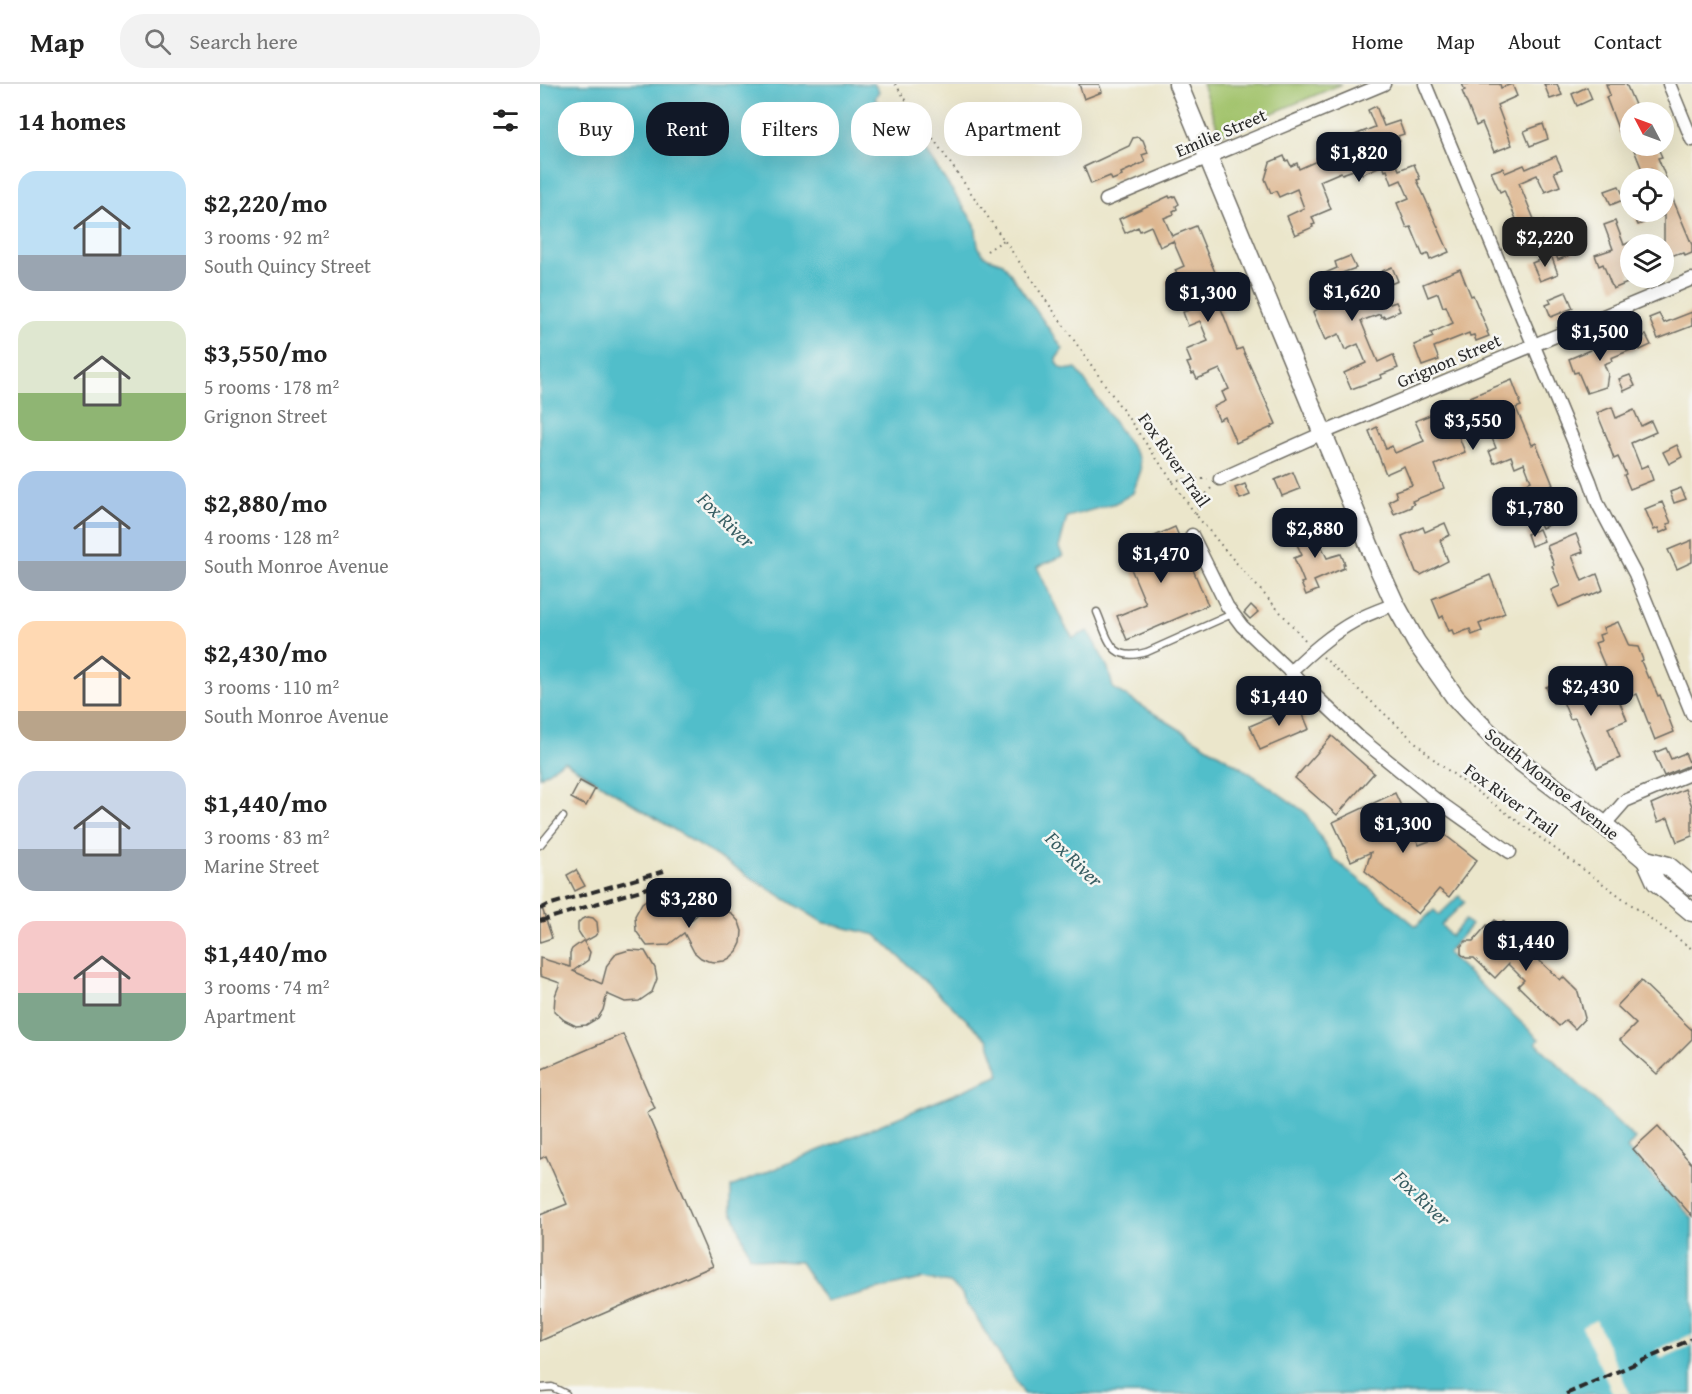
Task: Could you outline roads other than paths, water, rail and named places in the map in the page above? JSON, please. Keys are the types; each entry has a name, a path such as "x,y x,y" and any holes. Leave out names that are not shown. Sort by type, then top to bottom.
{"main road":[{"name":"South Monroe Avenue","path":"1178,84 1395,604 1416,642 1455,697 1508,752 1646,860 1668,866 1692,886"},
{"name":"South Monroe Avenue","path":"1646,860 1656,882 1692,912"}],"street":[{"name":"Emilie Street","path":"1106,200 1384,84"},
{"path":"1425,84 1598,504 1635,574 1692,714"},
{"path":"1669,84 1692,140"},
{"name":"Grignon Street","path":"1220,478 1692,279"},
{"path":"1192,535 1227,606 1242,626 1360,738 1435,799 1510,852"},
{"path":"1290,672 1314,649 1339,631 1356,620 1395,604"},
{"path":"1604,825 1625,801 1692,773"}],"lane":[{"path":"1097,612 1111,645 1125,656 1136,656 1147,652 1232,614"},
{"path":"540,845 563,817"},
{"path":"540,1388 552,1387 566,1394"}],"water":[{"name":"Fox River","path":"540,84 874,84 879,91 875,99 877,102 851,102 851,156 929,156 975,224 978,246 983,254 1003,263 1063,349 1056,359 1059,365 1066,369 1076,368 1139,458 1141,470 1133,493 1116,503 1067,517 1059,548 1063,556 1037,567 1065,626 1073,638 1088,631 1108,668 1113,688 1248,772 1305,812 1334,859 1416,926 1434,910 1439,915 1459,896 1465,902 1441,925 1451,936 1465,920 1471,925 1447,953 1539,1039 1536,1043 1635,1139 1627,1149 1692,1218 1692,1394 1024,1394 960,1292 950,1283 921,1279 826,1302 800,1262 771,1261 750,1256 731,1209 731,1187 1000,1075 988,1040 876,935 822,922 564,761 540,777"}],"railway":[{"path":"540,909 664,871"},
{"path":"540,921 670,881"},
{"path":"1566,1394 1692,1339"}]}
